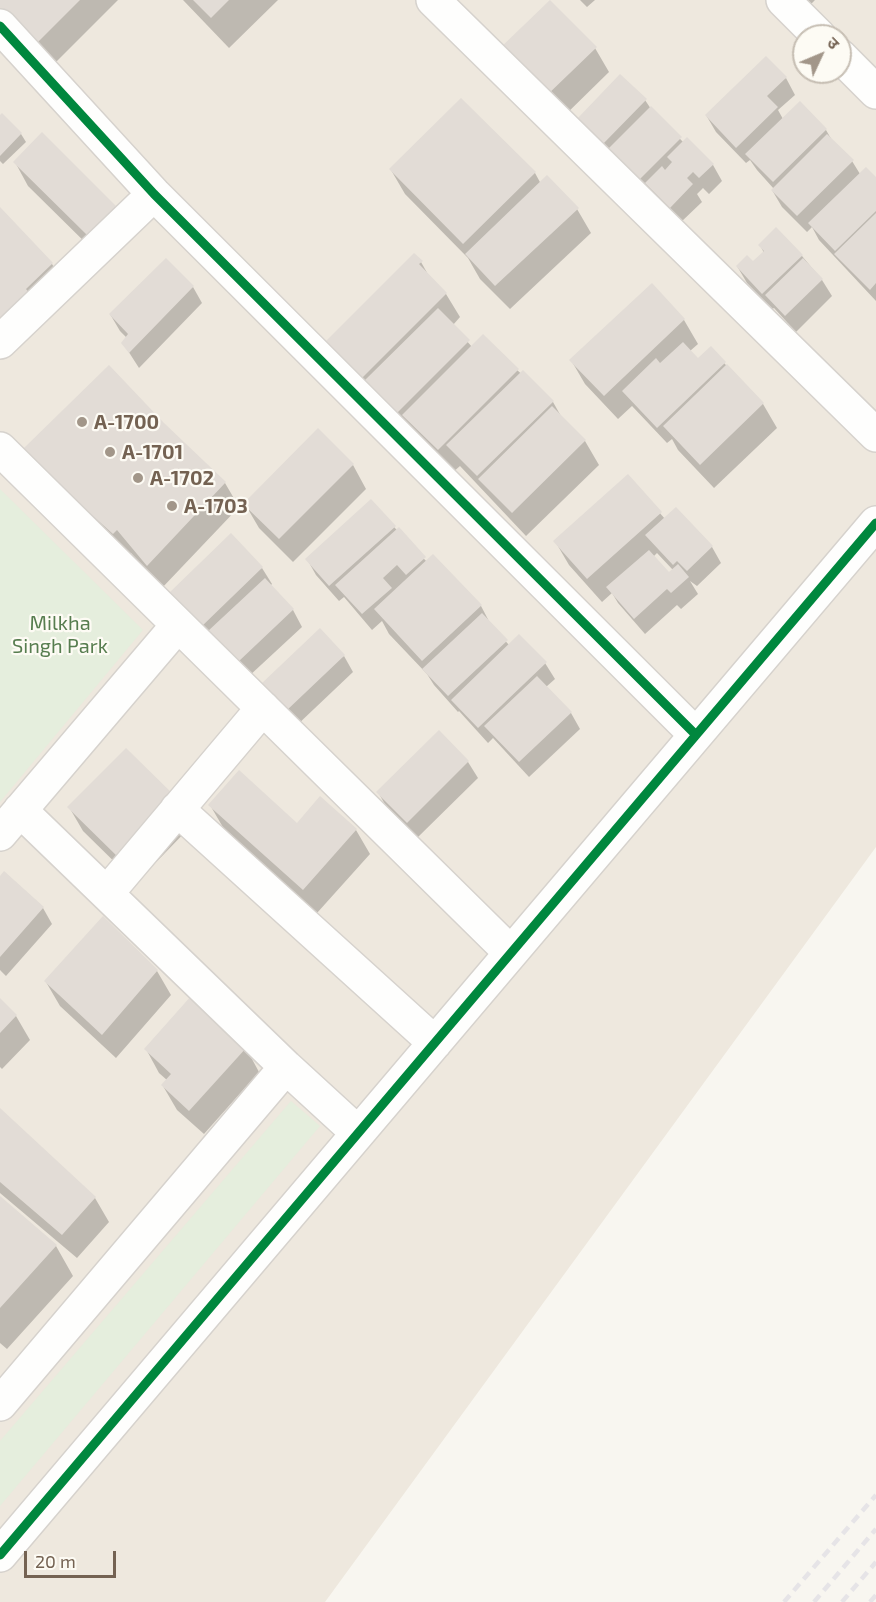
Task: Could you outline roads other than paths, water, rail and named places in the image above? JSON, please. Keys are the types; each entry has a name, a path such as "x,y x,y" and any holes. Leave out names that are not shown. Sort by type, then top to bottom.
{"street":[{"path":"434,0 876,435"},
{"path":"783,0 807,24"},
{"path":"0,26 154,194 696,735"},
{"path":"852,68 876,92"},
{"path":"0,342 154,194"},
{"path":"0,449 511,953"},
{"path":"0,1555 876,523"},
{"path":"178,625 10,822 107,893 286,1067 358,1133"},
{"path":"107,893 262,708"},
{"path":"177,809 435,1043"},
{"path":"0,1404 286,1067"}],"railway":[{"path":"784,1602 876,1495"},
{"path":"814,1602 876,1529"},
{"path":"842,1602 876,1562"},
{"path":"870,1602 876,1595"}],"place":[{"name":"A-1700","path":"82,422"},
{"name":"A-1701","path":"110,452"},
{"name":"A-1702","path":"138,478"},
{"name":"A-1703","path":"172,506"}],"park label":[{"name":"Milkha Singh Park","path":"60,634"}]}
